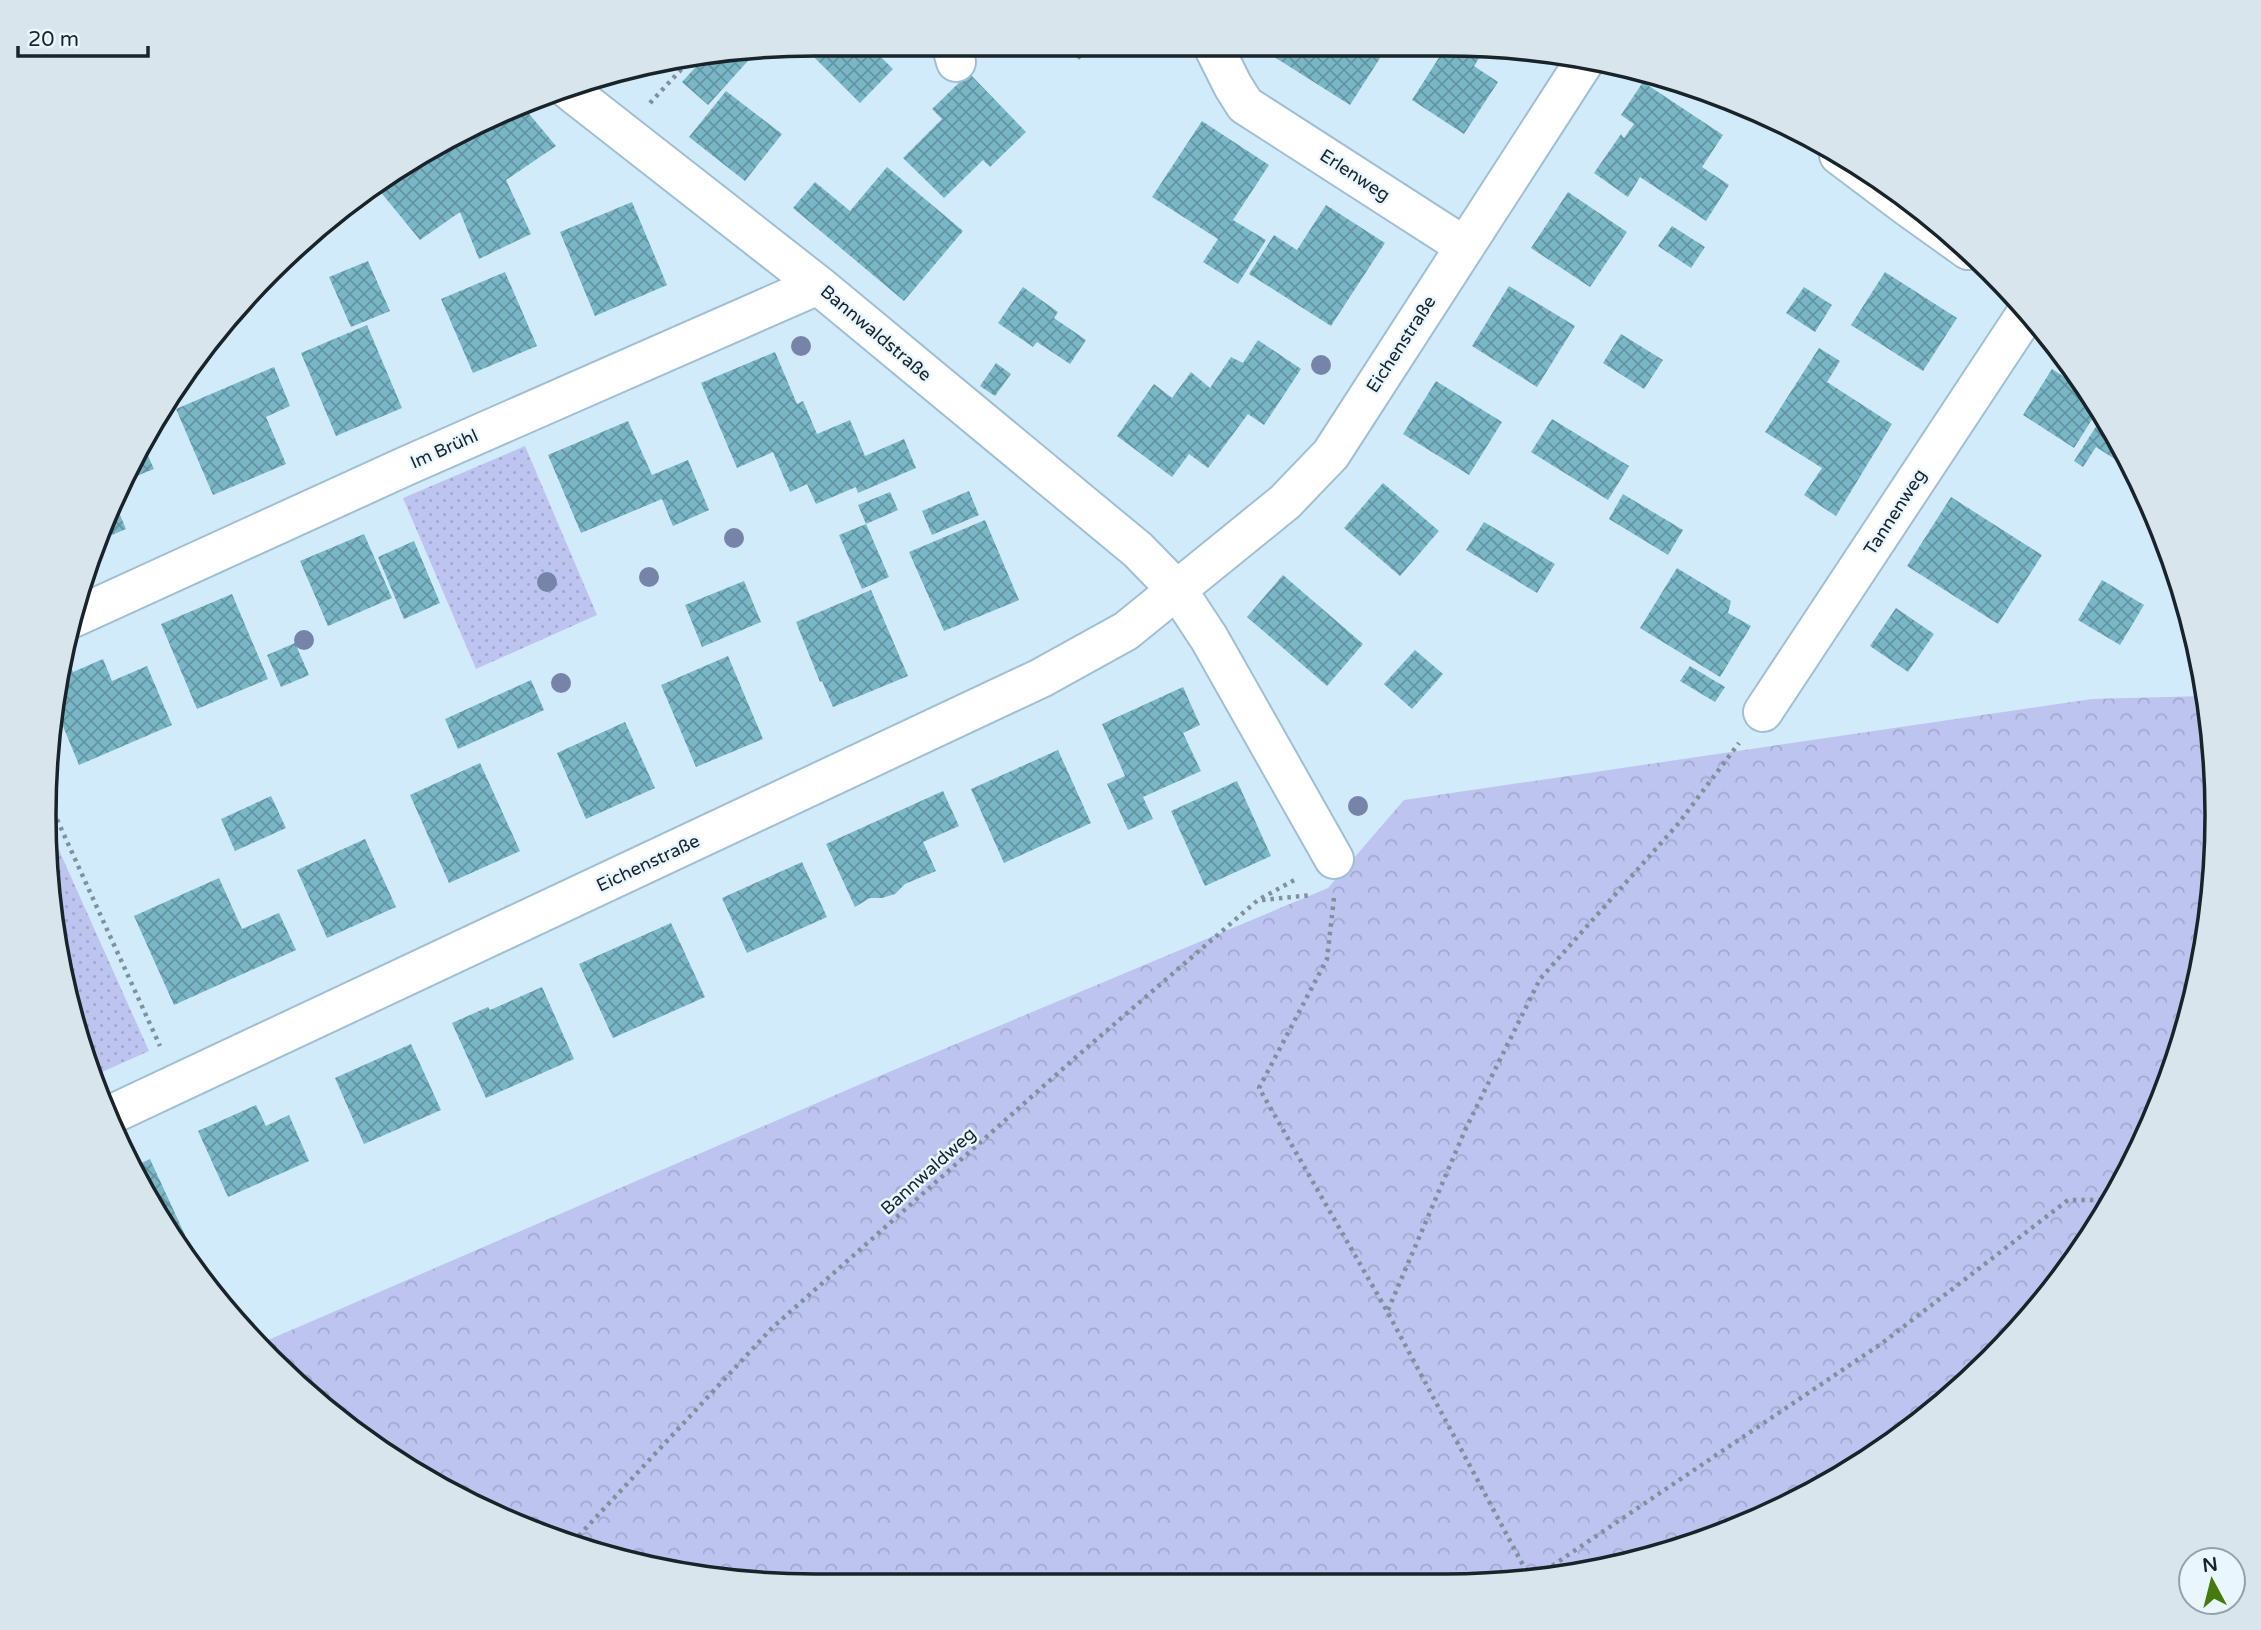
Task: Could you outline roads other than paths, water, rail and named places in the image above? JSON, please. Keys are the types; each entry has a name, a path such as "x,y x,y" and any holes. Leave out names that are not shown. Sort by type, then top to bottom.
{"street":[{"name":"Erlenweg","path":"1218,56 1245,105 1464,246"},
{"name":"Eichenstraße","path":"117,1112 1041,678 1126,631 1285,502 1331,454 1580,68"},
{"name":"Bannwaldstraße","path":"575,95 818,285 1138,550 1178,591"},
{"name":"Im Brühl","path":"84,613 418,460 818,285"},
{"name":"Tannenweg","path":"1763,712 2021,320"},
{"path":"1178,591 1209,638 1334,876"}]}
